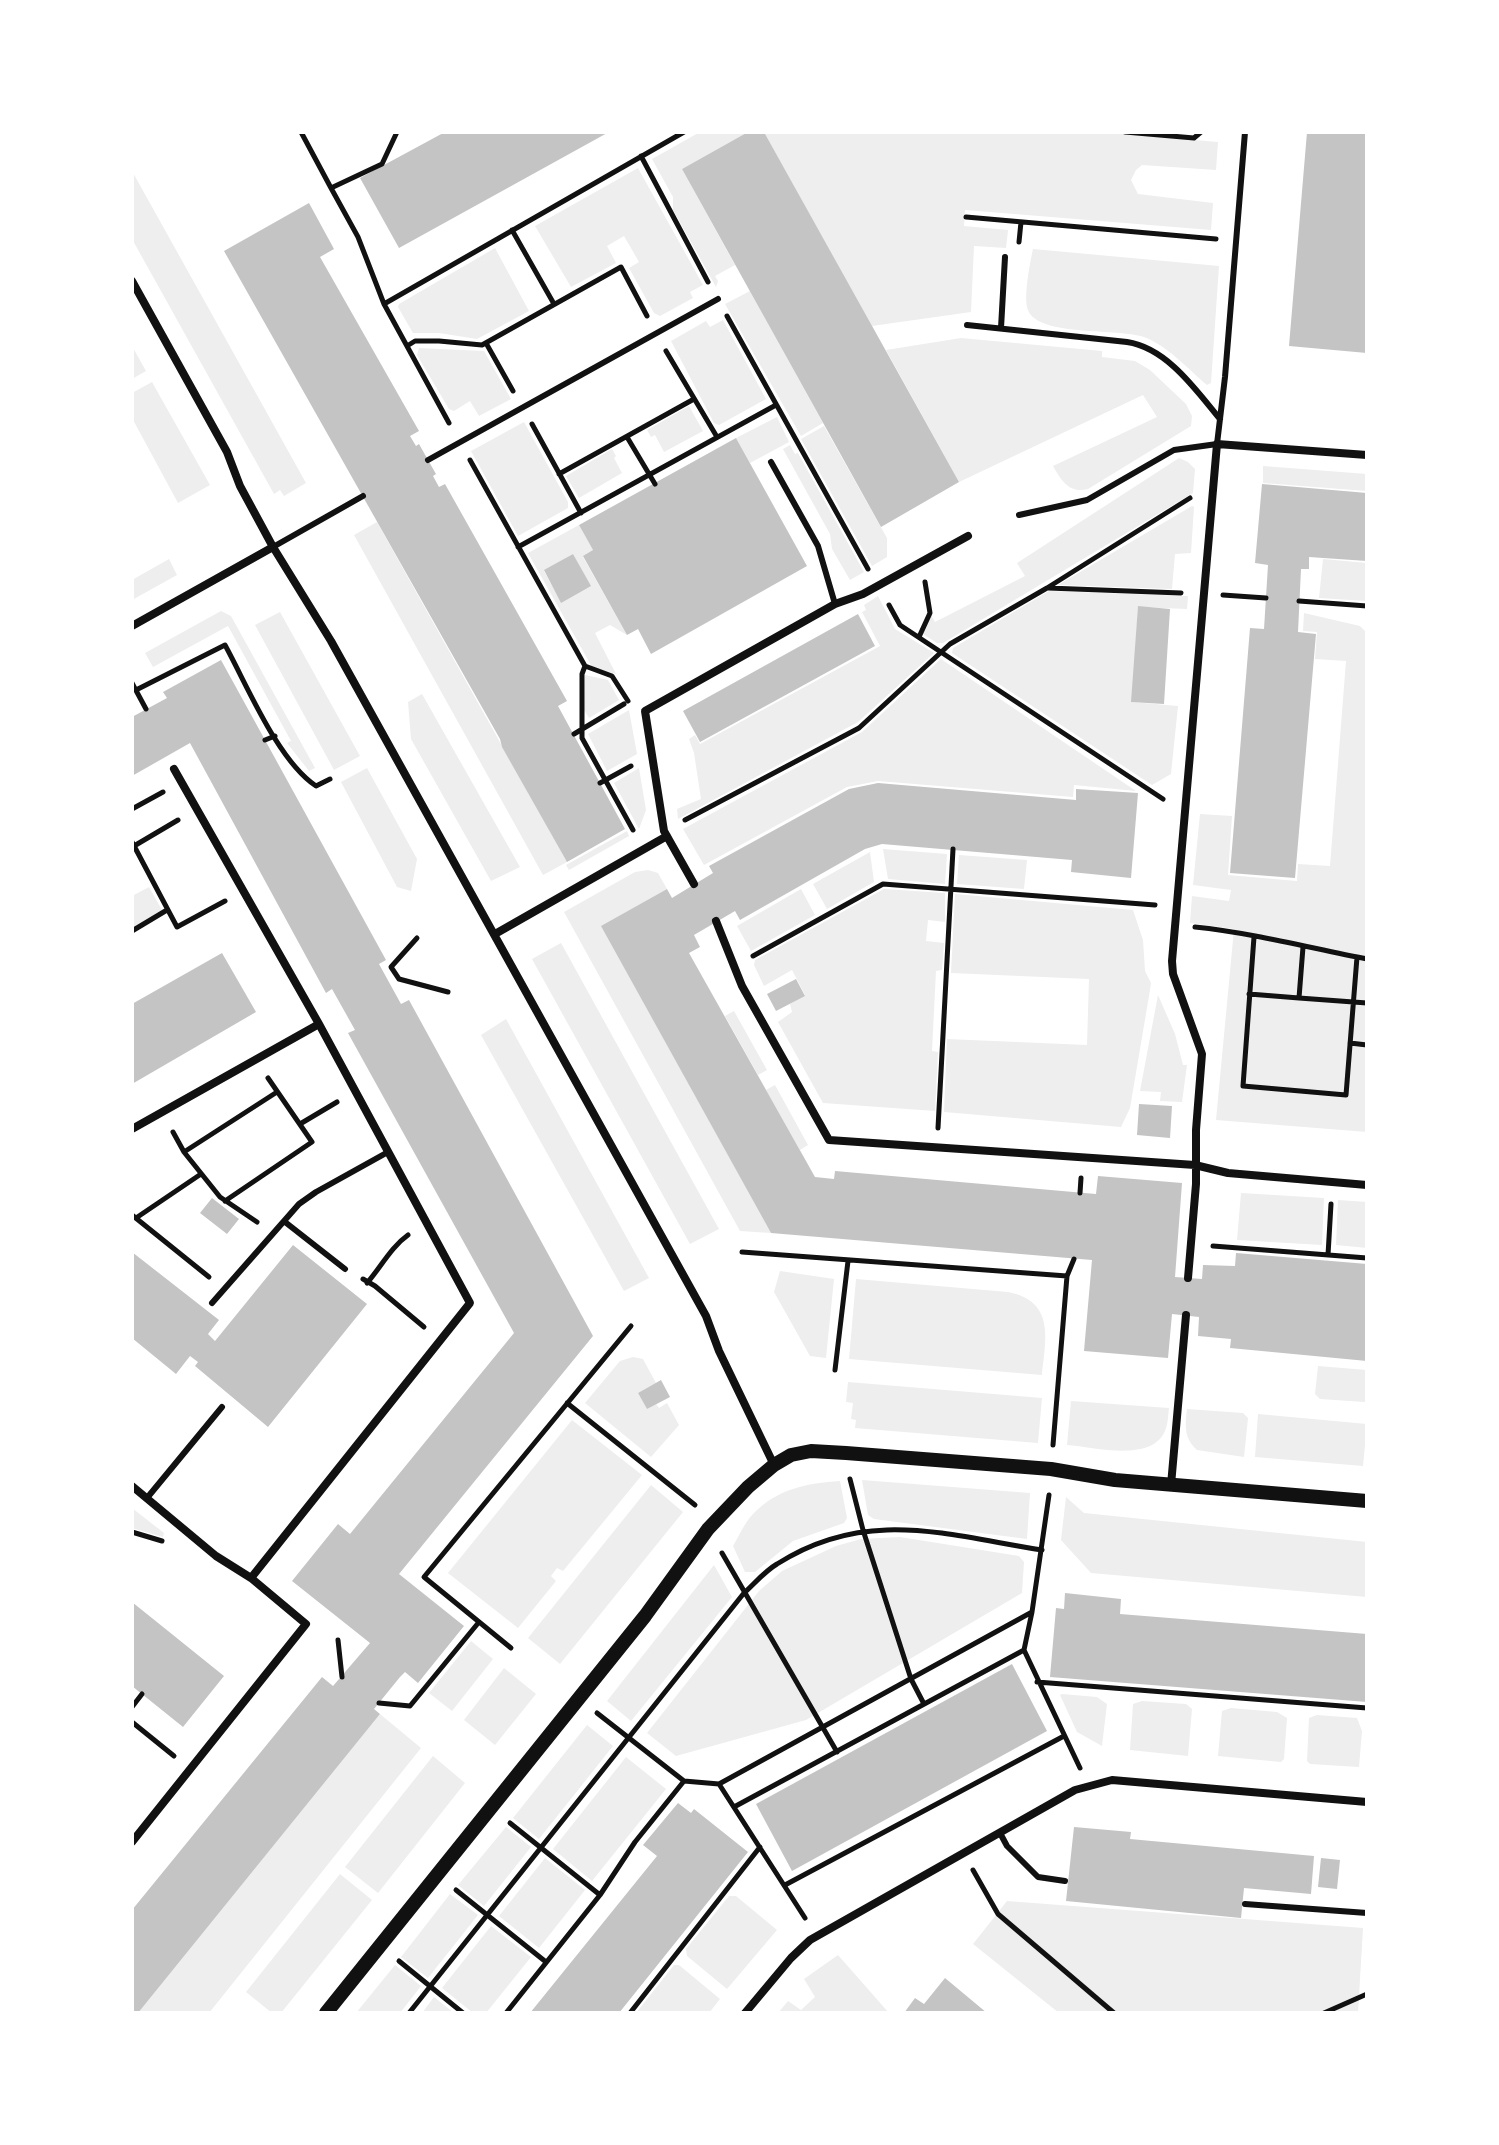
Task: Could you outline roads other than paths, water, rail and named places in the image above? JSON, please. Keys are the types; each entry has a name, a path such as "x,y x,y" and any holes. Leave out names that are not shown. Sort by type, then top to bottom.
{"street":[{"path":"132,281 227,452 240,486 273,547 331,641 706,1316 719,1351 774,1465"},
{"path":"1188,1278 1202,1054 1173,974 1174,924 1217,444 1367,455"},
{"path":"694,884 667,836 645,711 835,604 863,594 968,536"},
{"path":"132,626 273,547"},
{"path":"174,769 319,1024 470,1303 251,1578"},
{"path":"495,934 548,901 667,836"},
{"path":"716,921 742,986 829,1140 1195,1165 1228,1173 1367,1185"},
{"path":"132,1129 319,1024"},
{"path":"1171,1485 1186,1315"},
{"path":"326,2013 645,1616 708,1529 737,1497 774,1465 801,1453 826,1452 1064,1471 1115,1480 1367,1501"},
{"path":"132,1486 216,1556 251,1578 306,1624 132,1842"},
{"path":"745,2013 810,1940 1075,1790 1112,1780 1367,1802"}],"lane":[{"path":"1019,515 1087,500 1174,450 1217,444 1245,132"},
{"path":"1001,328 1005,257"},
{"path":"428,460 718,299"},
{"path":"967,325 1127,342 1145,347 1192,386 1220,419"},
{"path":"771,462 818,546 835,604"},
{"path":"273,547 363,496"},
{"path":"212,1303 299,1204 388,1152"},
{"path":"285,1222 345,1269"},
{"path":"147,1498 222,1407"},
{"path":"1000,1833 1007,1846 1038,1877 1065,1881"},
{"path":"1245,1904 1367,1913"}]}
